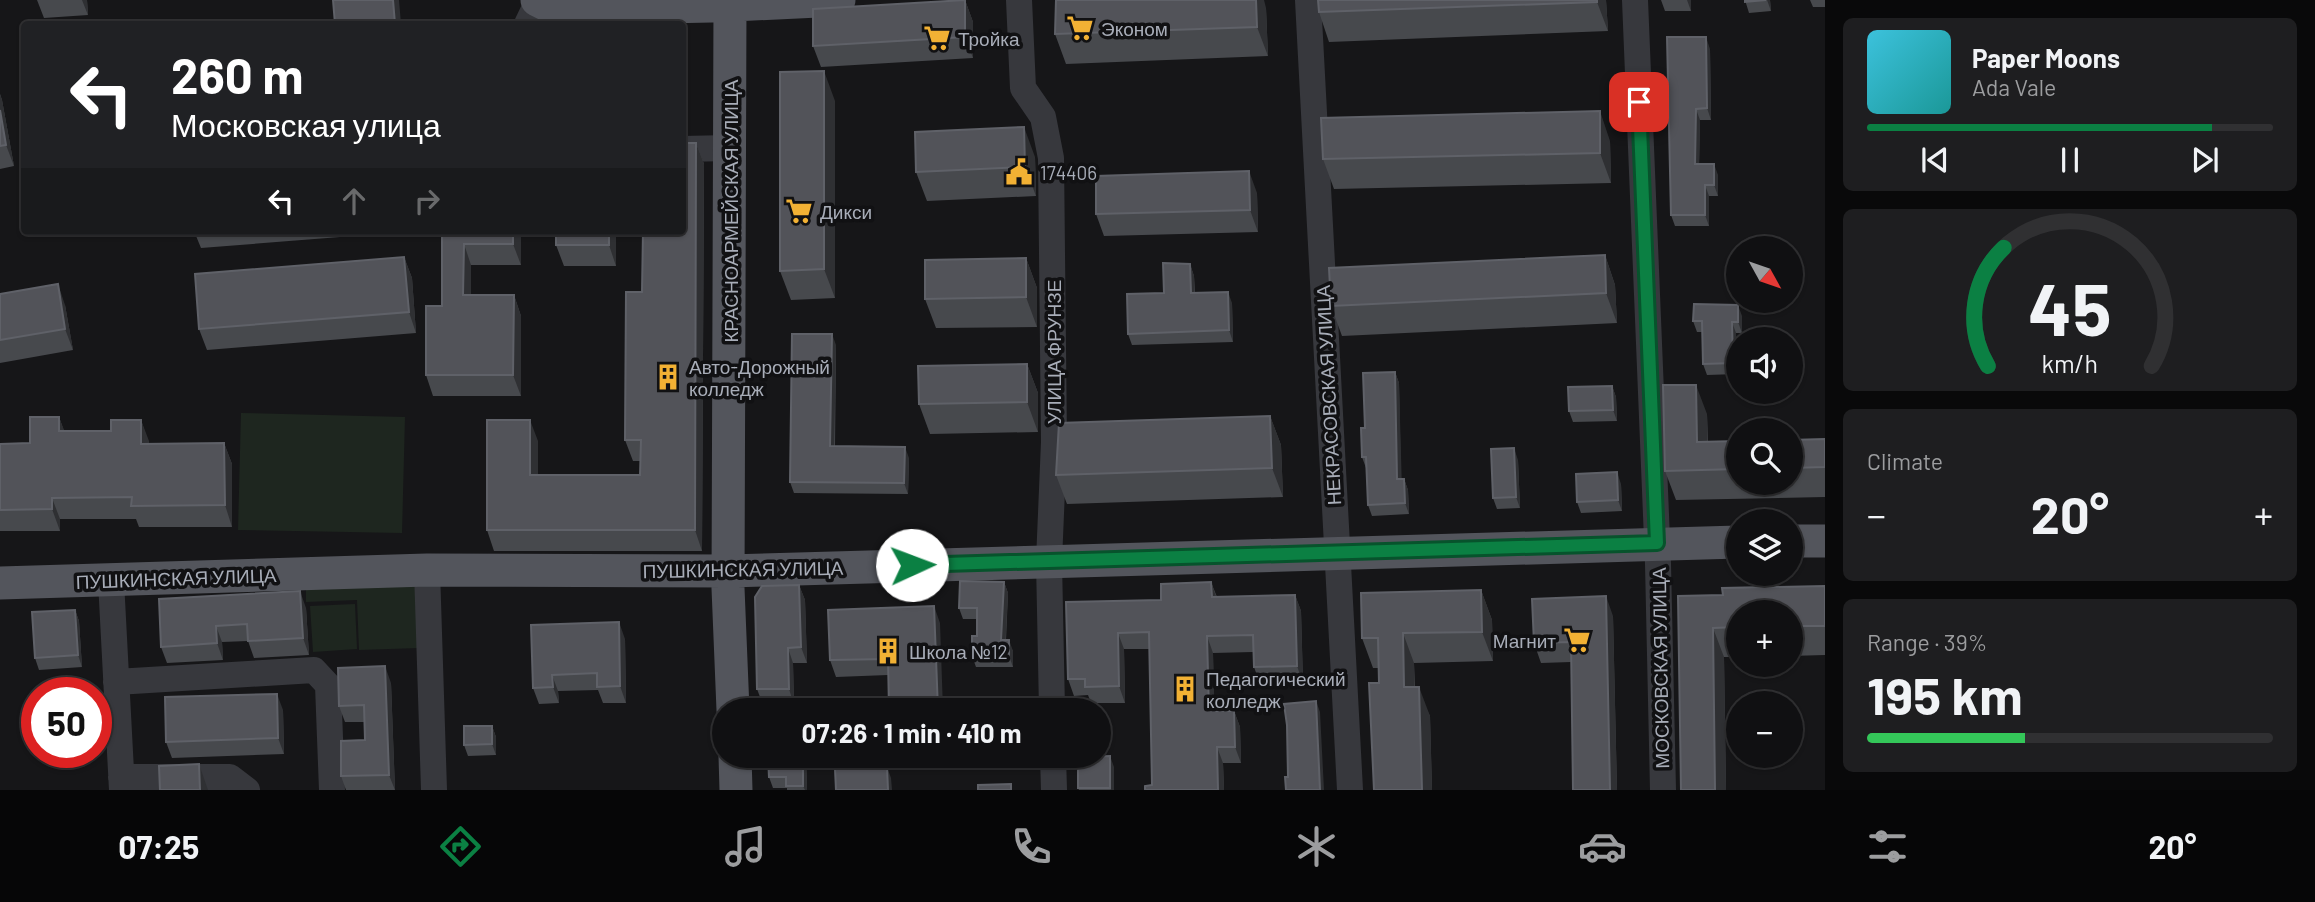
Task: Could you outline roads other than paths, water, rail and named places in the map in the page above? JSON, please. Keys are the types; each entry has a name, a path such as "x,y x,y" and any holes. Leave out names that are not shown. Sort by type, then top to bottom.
{"main road":[{"path":"538,0 563,9 839,0"},
{"name":"КРАСНОАРМЕЙСКАЯ УЛИЦА","path":"730,4 728,571 733,698"},
{"path":"1803,541 1825,541"},
{"name":"ПУШКИНСКАЯ УЛИЦА","path":"0,583 428,570 728,571 1726,542"},
{"path":"735,768 736,790"}],"street":[{"path":"528,21 538,0"},
{"name":"УЛИЦА ФРУНЗЕ","path":"1019,0 1023,88 1043,117 1051,158 1054,442 1049,561 1052,698"},
{"name":"НЕКРАСОВСКАЯ УЛИЦА","path":"1308,0 1350,790"},
{"name":"МОСКОВСКАЯ УЛИЦА","path":"1635,0 1657,543 1663,790"},
{"path":"686,149 730,148"},
{"path":"428,570 434,790"},
{"path":"111,581 122,783 216,784 230,777 247,790"},
{"path":"116,682 314,670 328,685 332,790"},
{"path":"1053,768 1054,790"}],"place":[{"name":"Эконом","path":"1080,28"},
{"name":"Тройка","path":"937,38"},
{"name":"174406","path":"1019,172"},
{"name":"Дикси","path":"799,211"},
{"name":"Авто-Дорожный колледж","path":"668,377"},
{"name":"Магнит","path":"1577,640"},
{"name":"Школа №12","path":"888,651"},
{"name":"Педагогический колледж","path":"1185,689"}]}
